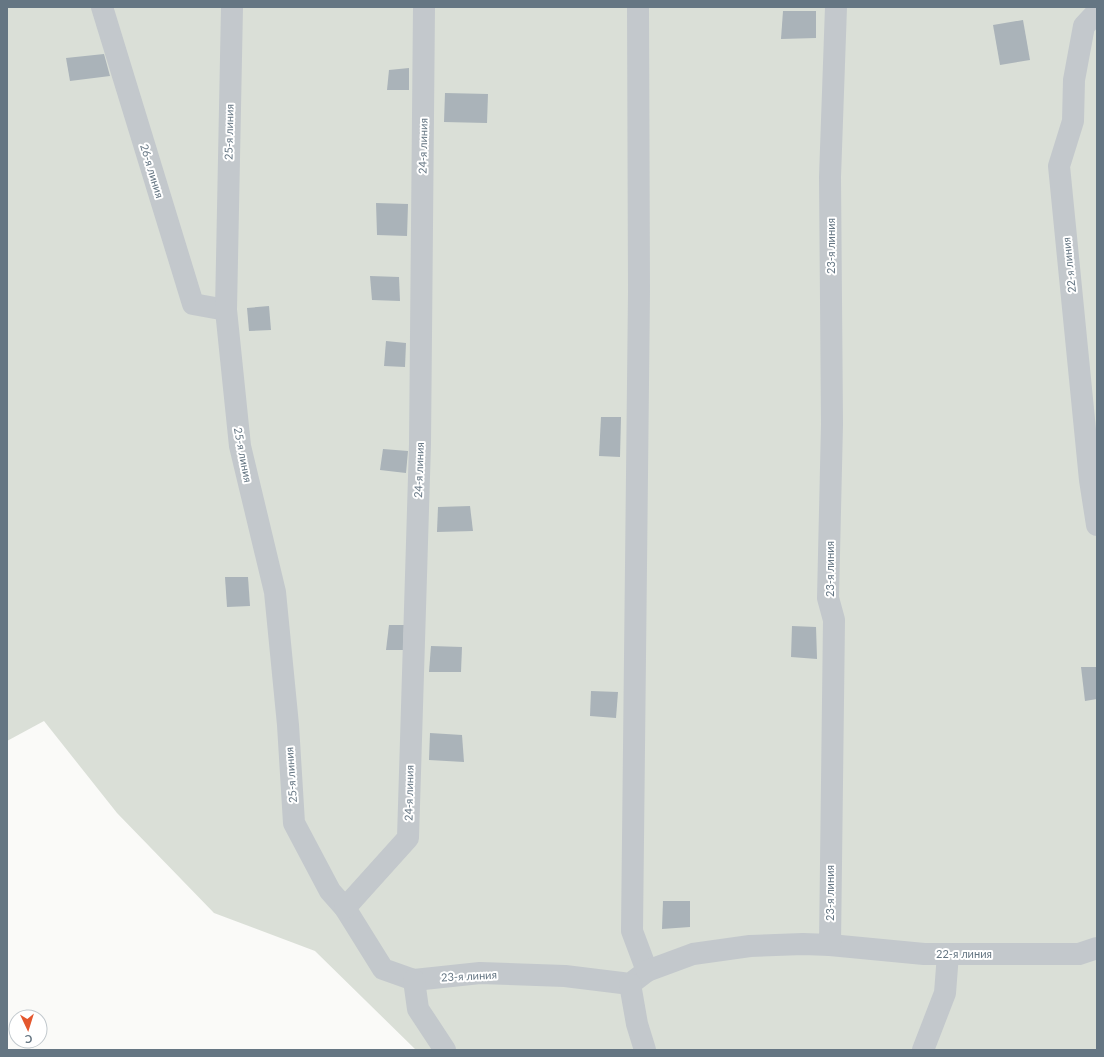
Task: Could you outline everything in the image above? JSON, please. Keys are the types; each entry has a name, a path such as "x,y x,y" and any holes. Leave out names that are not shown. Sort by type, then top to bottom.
{"lane":[{"name":"26-я линия","path":"102,7 193,304 226,310"},
{"name":"25-я линия","path":"232,7 226,310 240,446 275,592 288,725 294,823 330,891"},
{"name":"24-я линия","path":"345,908 408,838 420,444 424,7"},
{"path":"638,7 639,292 632,931 647,971"},
{"name":"23-я линия","path":"830,945 834,620 828,598 832,424 830,177 836,7"},
{"name":"22-я линия","path":"1097,12 1084,26 1074,80 1073,121 1059,166 1090,480 1097,525"},
{"name":"23-я линия","path":"330,891 345,908 382,969 414,980 480,973 565,976 630,984"},
{"path":"645,1050 637,1024 630,984 647,971 692,954 750,946 803,944 830,945"},
{"name":"22-я линия","path":"830,945 924,954 1079,954 1097,948"},
{"path":"923,1050 945,993 948,954"},
{"path":"414,980 418,1009 444,1050"}],"shaded area":[{"path":"7,7 1097,7 1097,1050 416,1050 315,951 214,913 117,813 44,721 7,741"}],"building":[{"path":"783,11 816,11 816,38 781,39"},
{"path":"1023,20 1030,60 1000,65 993,25"},
{"path":"104,54 110,76 70,81 66,58"},
{"path":"409,68 409,90 387,90 389,70"},
{"path":"445,93 488,94 487,123 444,122"},
{"path":"376,203 408,204 407,236 377,235"},
{"path":"370,276 399,277 400,301 372,300"},
{"path":"269,306 271,330 249,331 247,308"},
{"path":"386,341 406,343 405,367 384,366"},
{"path":"601,417 621,417 620,457 599,456"},
{"path":"383,449 408,451 406,473 380,470"},
{"path":"470,506 473,531 437,532 438,507"},
{"path":"225,577 248,577 250,606 227,607"},
{"path":"389,625 404,625 403,650 386,650"},
{"path":"792,626 816,627 817,659 791,657"},
{"path":"431,646 462,647 461,672 429,672"},
{"path":"1081,667 1097,667 1097,699 1085,701"},
{"path":"591,691 618,692 616,718 590,716"},
{"path":"430,733 462,735 464,762 429,760"},
{"path":"663,901 690,901 690,927 662,929"}]}
